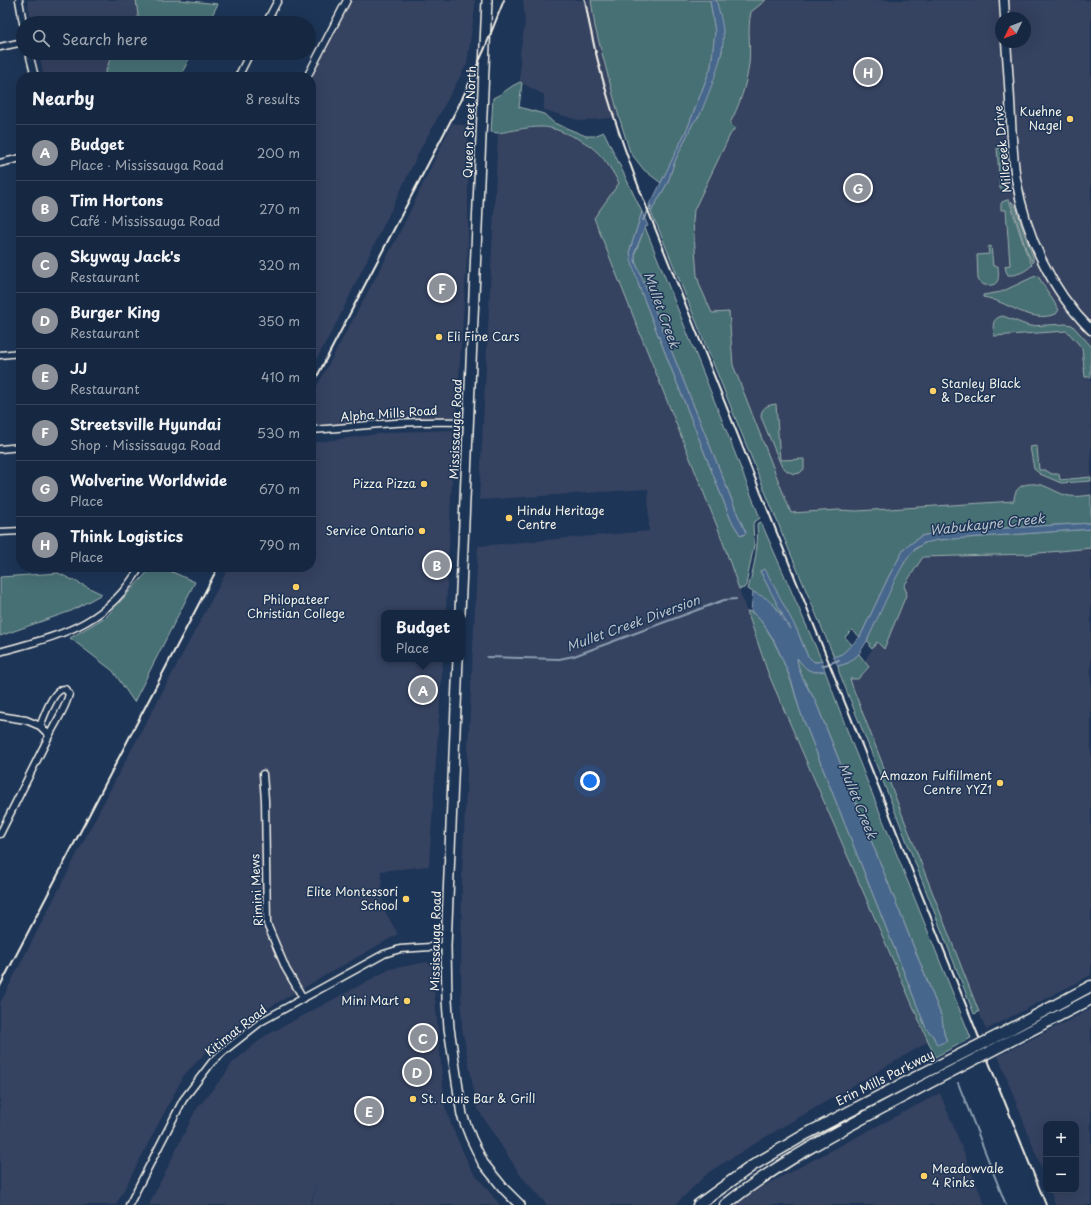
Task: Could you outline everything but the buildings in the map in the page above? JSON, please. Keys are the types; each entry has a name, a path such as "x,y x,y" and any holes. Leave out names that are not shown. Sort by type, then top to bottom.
{"main road":[{"name":"Queen Street North","path":"476,245 487,0"},
{"name":"Mississauga Road","path":"460,610 476,245"},
{"name":"Mississauga Road","path":"458,662 446,946 446,977 449,1022 462,1115 483,1162 504,1189 520,1205"},
{"name":"Erin Mills Parkway","path":"698,1205 752,1166 835,1118 1091,986"},
{"name":"Erin Mills Parkway","path":"725,1205 761,1178 813,1146 927,1084 1091,999"}],"street":[{"path":"18,0 21,16"},
{"path":"270,16 278,0"},
{"path":"316,60 347,0"},
{"path":"1004,0 1005,12"},
{"path":"0,47 16,44"},
{"name":"Millcreek Drive","path":"1006,48 1014,162 1019,193 1025,215 1035,246 1052,280 1068,303 1091,330"},
{"path":"31,60 34,72"},
{"path":"240,72 246,60"},
{"path":"310,72 316,60"},
{"path":"0,163 16,159"},
{"path":"0,355 16,353"},
{"name":"Alpha Mills Road","path":"316,430 404,422 469,422"},
{"path":"0,448 16,447"},
{"path":"0,532 16,531"},
{"path":"0,652 48,639 83,624 115,601 137,572"},
{"path":"0,834 61,714 69,694 65,689 56,693 40,726"},
{"path":"0,716 26,720 40,726 49,735"},
{"name":"Rimini Mews","path":"264,774 267,924 286,970 303,998"},
{"name":"Kitimat Road","path":"129,1205 183,1100 212,1062 262,1021 384,954 400,949 446,946"}],"shaded area":[{"path":"27,0 181,0 218,4 212,16 30,16"},
{"path":"347,0 475,0 467,64 421,148 338,320 316,360 316,72 310,72"},
{"path":"523,0 591,0 595,27 619,117 581,121 544,110 544,95 520,82 520,53 525,23"},
{"path":"710,0 716,0 723,27 722,51 719,62 700,115 693,123 674,163 668,182 651,212 649,205 650,202 654,197 688,127 711,67 715,32"},
{"path":"766,0 1091,0 1091,505 787,524 681,260 723,32"},
{"path":"40,60 188,60 182,72 43,72"},
{"path":"452,123 468,126 468,244 456,421 334,429 316,425 316,388 399,234"},
{"path":"540,127 555,128 589,144 611,168 619,183 594,218 719,531 768,673 928,1042 767,1136 709,1172 675,1205 547,1205 521,1176 477,1108 462,1028 462,872 478,546 649,531 648,489 479,500 498,133"},
{"path":"642,212 648,226 645,227 635,252 635,261 746,533 741,536 731,520 640,289 631,260 630,250"},
{"path":"454,430 446,610 381,610 381,662 443,662 429,866 381,871 383,908 398,934 226,1032 184,1075 116,1205 0,1205 0,1003 110,790 226,572 316,572 316,442 392,432"},
{"path":"1091,523 1091,529 938,540 924,543 916,548 907,558 896,578 867,641 858,655 848,663 838,666 834,657 842,654 860,637 889,576 904,549 921,536 940,532"},
{"path":"1091,548 1091,975 986,1030 850,679 858,679 869,668 865,660 877,642 883,648 904,586 923,557 1029,554"},
{"path":"765,569 797,630 807,655 814,662 822,661 825,671 815,672 808,670 797,658 801,674 815,700 942,1018 944,1034 947,1041 937,1045 933,1036 926,1028 802,716 791,680 781,656 762,622 751,611 753,592 766,598 775,606 790,629 760,571"},
{"path":"427,962 432,966 445,1106 452,1127 471,1169 500,1205 311,1205 317,1183 310,1205 149,1205 195,1111 226,1073 232,1063 265,1036 390,969"},
{"path":"1091,1009 1091,1205 1055,1205 1051,1193 1079,1193 1079,1121 1043,1121 1043,1172 998,1056"},
{"path":"940,1093 985,1205 733,1205 739,1199"}],"green space":[{"path":"136,0 181,0 218,4 212,16 138,16"},
{"path":"591,0 710,0 715,32 711,67 688,127 661,183 644,170 630,152 595,27"},
{"path":"716,0 766,0 751,12 749,25 748,71 742,95 730,123 735,128 730,135 694,210 693,222 697,275 700,286 712,313 729,312 733,365 791,513 838,510 857,511 1014,501 1016,491 1027,484 1042,485 1069,496 1091,495 1091,523 940,532 921,536 904,549 889,576 860,637 852,630 845,637 852,645 842,654 834,657 651,212 668,182 674,163 693,123 700,115 722,52 723,32"},
{"path":"110,60 188,60 182,72 106,72"},
{"path":"520,82 522,83 519,107 544,114 554,123 586,136 594,136 604,132 642,212 630,250 640,289 731,520 741,536 746,533 635,261 635,253 645,227 760,518 753,523 754,545 746,585 744,588 739,589 719,531 594,218 619,183 598,153 585,142 560,131 541,127 525,128 498,133 491,132 493,98"},
{"path":"997,148 1002,148 1008,191 1006,192 1002,191 1000,188"},
{"path":"1009,200 1025,249 1032,265 1021,273 1014,275 1008,275 1005,266 1010,265 1006,210 1001,210 1001,204"},
{"path":"1011,201 1015,205 1033,257 1033,263 1026,249"},
{"path":"991,246 993,266 998,266 998,278 996,283 993,285 984,285 978,279 977,255 989,254 988,247"},
{"path":"1038,276 1059,310 1056,314 1037,316 1028,314 992,299 983,297 983,295 1001,292"},
{"path":"1003,316 1029,326 1072,325 1091,346 1091,377 1085,377 1082,348 1067,331 994,336 994,323 996,319"},
{"path":"776,404 780,460 804,459 804,469 800,473 794,474 787,471 781,465 761,417 762,411 766,407"},
{"path":"1037,446 1039,470 1045,470 1052,474 1059,474 1060,480 1091,477 1091,481 1061,483 1040,474 1034,469 1030,447"},
{"path":"761,522 822,661 814,662 807,655 797,630 760,571 783,614 782,615 775,606 748,589 757,549 757,524"},
{"path":"1091,529 1091,548 1029,554 923,557 904,586 907,593 884,649 877,642 872,649 869,646 870,643 867,641 898,573 914,551 925,543 938,540"},
{"path":"147,572 172,572 195,582 134,702 113,671 70,638 107,616"},
{"path":"58,573 102,594 71,611 0,636 0,577"},
{"path":"747,611 754,614 768,631 786,668 802,716 926,1028 933,1036 937,1044 947,1041 944,1034 942,1018 815,700 801,674 797,658 811,671 825,671 853,746 971,1038 935,1057 768,673"},
{"path":"859,654 869,667 858,679 850,679 979,1012 974,1014 839,672 838,666 848,663"}],"waterway":[{"name":"Mullet Creek","path":"643,220 651,206"},
{"name":"Mullet Creek Diversion","path":"487,657 559,659 574,656 724,600 736,599"},
{"name":"Wabukayne Creek","path":"822,666 839,660"},
{"name":"Mullet Creek","path":"958,1083 1006,1205"}],"railway":[{"path":"316,378 462,99 485,48 504,0"},
{"path":"585,0 601,74 641,193 1046,1205"},
{"path":"0,986 215,572"}],"place":[{"name":"Think Logistics","path":"868,72"},
{"name":"Kuehne Nagel","path":"1070,119"},
{"name":"Wolverine Worldwide","path":"858,188"},
{"name":"Streetsville Hyundai","path":"442,288"},
{"name":"Eli Fine Cars","path":"439,337"},
{"name":"Stanley Black & Decker","path":"933,391"},
{"name":"Pizza Pizza","path":"424,484"},
{"name":"Hindu Heritage Centre","path":"509,518"},
{"name":"Service Ontario","path":"422,531"},
{"name":"Tim Hortons","path":"437,565"},
{"name":"Philopateer Christian College","path":"296,587"},
{"name":"Budget","path":"423,690"},
{"name":"Amazon Fulfillment Centre YYZ1","path":"1000,783"},
{"name":"Elite Montessori School","path":"406,899"},
{"name":"Mini Mart","path":"407,1001"},
{"name":"Skyway Jack's","path":"423,1038"},
{"name":"Burger King","path":"417,1072"},
{"name":"St. Louis Bar & Grill","path":"413,1099"},
{"name":"JJ","path":"369,1111"},
{"name":"Meadowvale 4 Rinks","path":"924,1176"}]}
